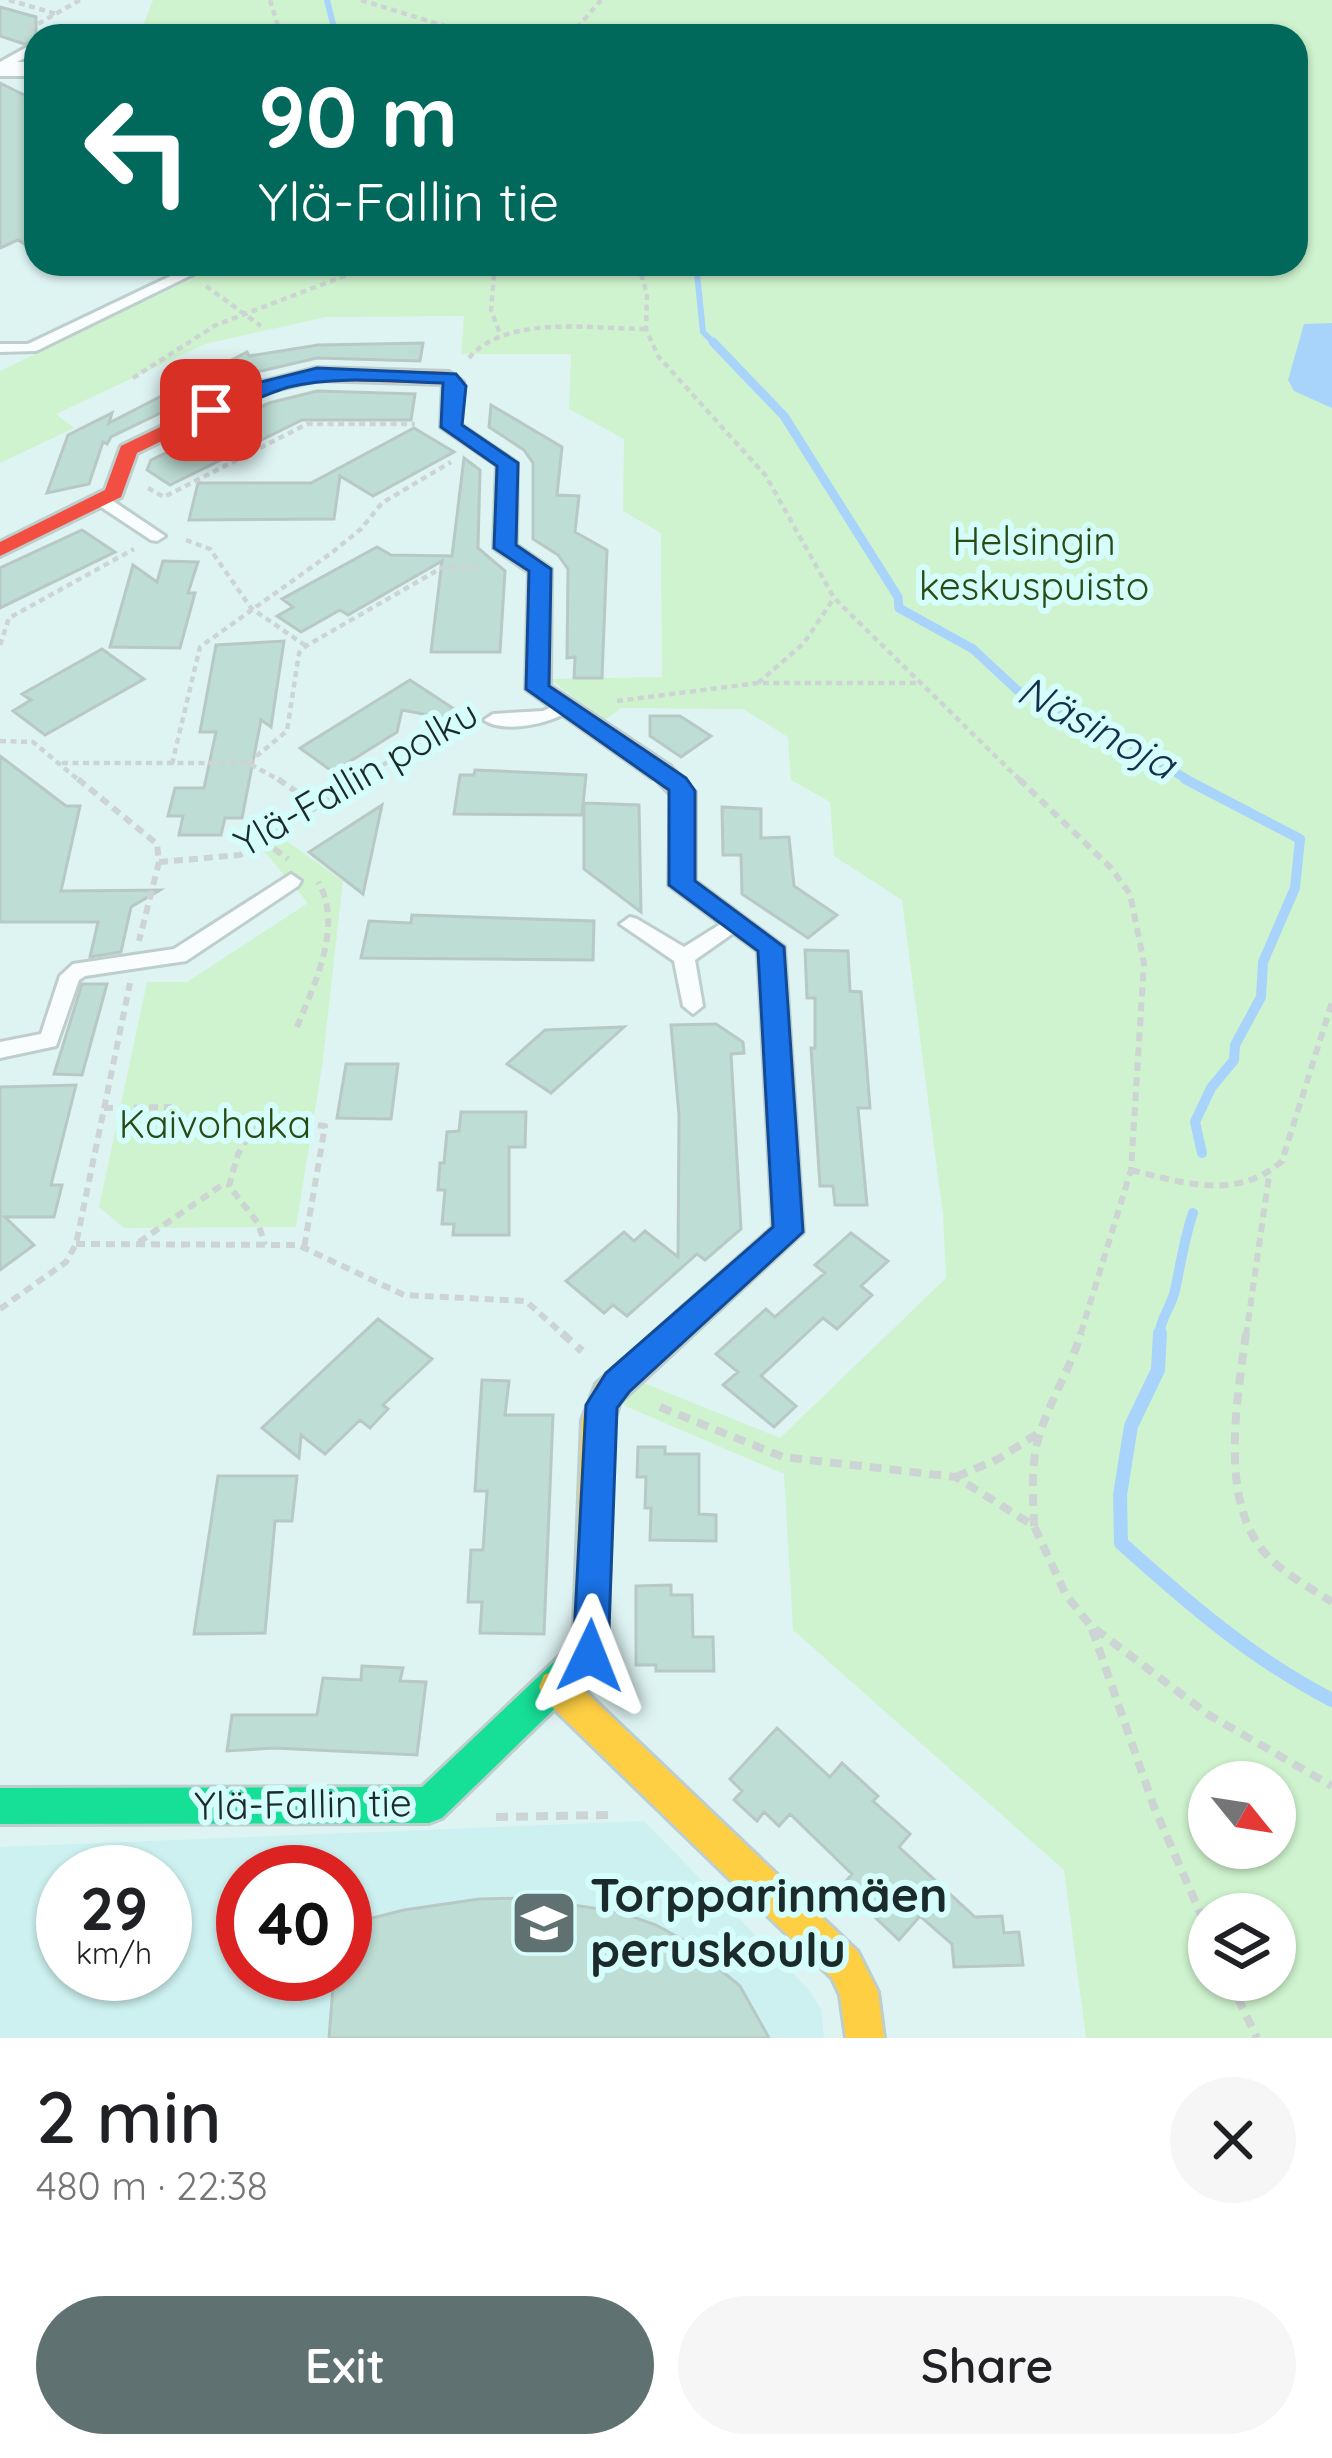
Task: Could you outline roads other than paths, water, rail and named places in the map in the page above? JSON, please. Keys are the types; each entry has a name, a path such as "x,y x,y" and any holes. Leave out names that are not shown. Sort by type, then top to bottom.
{"street":[{"name":"Ylä-Fallin tie","path":"0,1806 429,1805 590,1656 602,1405 617,1382 788,1232 771,947 682,885 683,791 678,784 538,689 540,569 505,548 507,463 451,427 456,386 449,378 317,374 252,390 128,450 114,493 101,500"},
{"path":"0,550 101,500"},
{"path":"556,1687 845,1965 860,1993 866,2038"}],"lane":[{"path":"0,348 31,349 182,276"},
{"path":"101,500 157,536"},
{"path":"487,711 547,718 567,709"},
{"path":"0,1050 50,1040 70,976 80,969 179,956 300,875"},
{"path":"684,957 735,922"},
{"path":"630,924 684,957 693,1006"}],"water":[{"path":"1332,323 1332,408 1294,391 1288,380 1304,324"}],"waterway":[{"name":"Näsinoja","path":"327,0 333,24"},
{"name":"Näsinoja","path":"697,276 703,332 713,342"},
{"name":"Näsinoja","path":"713,342 716,345"},
{"name":"Näsinoja","path":"713,342 784,416 898,597 899,608 973,649 1017,690 1117,735 1191,782"},
{"name":"Näsinoja","path":"1185,779 1300,839 1295,888 1263,962 1261,997 1235,1045 1234,1060 1211,1088 1195,1122 1202,1153"},
{"name":"Näsinoja","path":"1159,1336 1193,1213"},
{"name":"Näsinoja","path":"1160,1333 1158,1370 1131,1426 1120,1495 1121,1543 1248,1648 1332,1700"}],"place":[{"name":"Torpparinmäen peruskoulu","path":"544,1923"}],"park label":[{"name":"Helsingin keskuspuisto","path":"1034,564"},
{"name":"Kaivohaka","path":"215,1124"}]}
